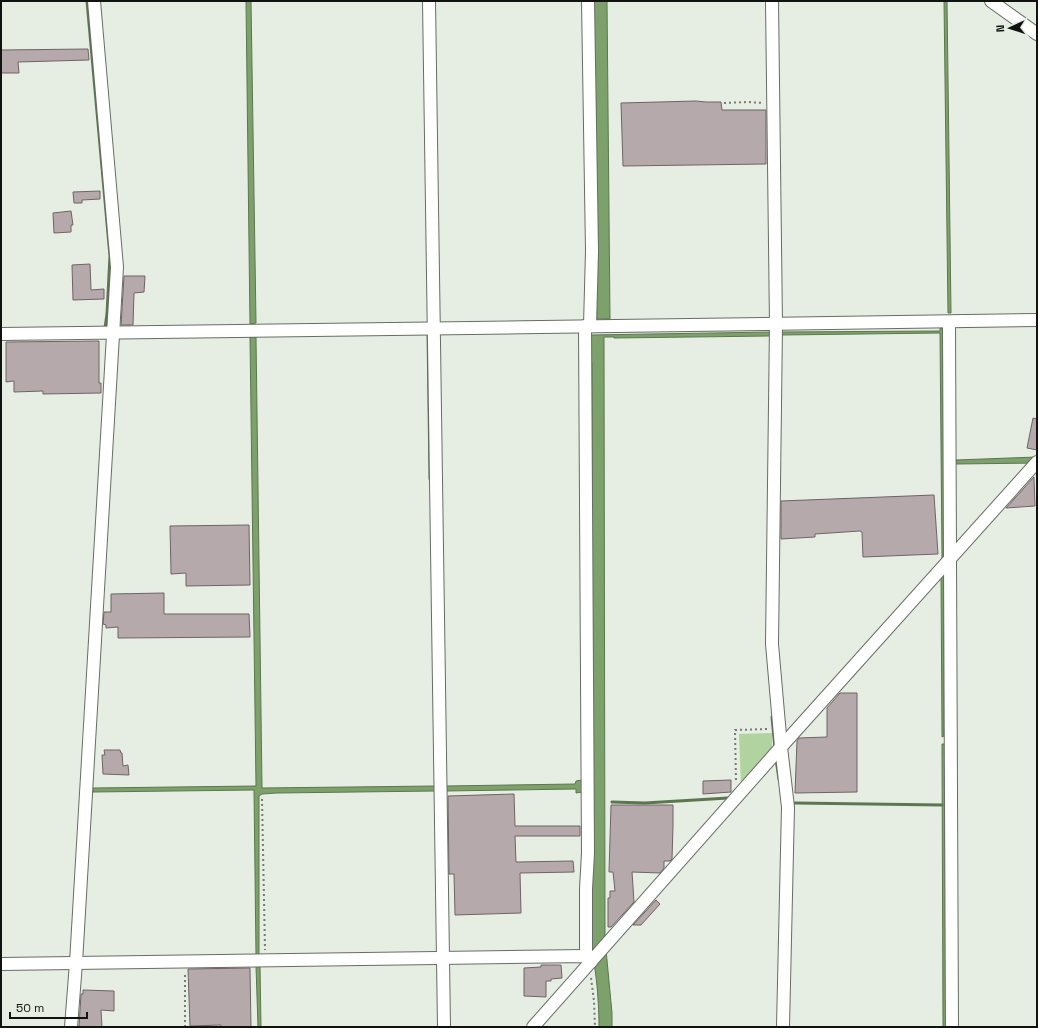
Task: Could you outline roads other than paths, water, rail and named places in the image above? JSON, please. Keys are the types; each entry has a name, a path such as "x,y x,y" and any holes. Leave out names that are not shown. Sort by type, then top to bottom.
{"street":[{"path":"71,1027 117,267 94,1"},
{"path":"429,1 444,1027"},
{"path":"588,1 592,251 589,326 588,845 586,889 590,961"},
{"path":"772,1 776,325 772,644 779,728 788,807 783,1027"},
{"path":"991,1 1037,34"},
{"path":"1,334 776,325 1037,320"},
{"path":"949,322 952,1027"},
{"path":"533,1027 781,747 1035,465"},
{"path":"1,964 444,959 590,961"}],"waterway":[{"path":"87,1 110,256 107,314 105,328 102,328"},
{"path":"428,331 430,479"},
{"path":"772,717 775,748"},
{"path":"776,759 779,779"},
{"path":"612,802 645,803 728,798"},
{"path":"795,803 942,805"}]}
